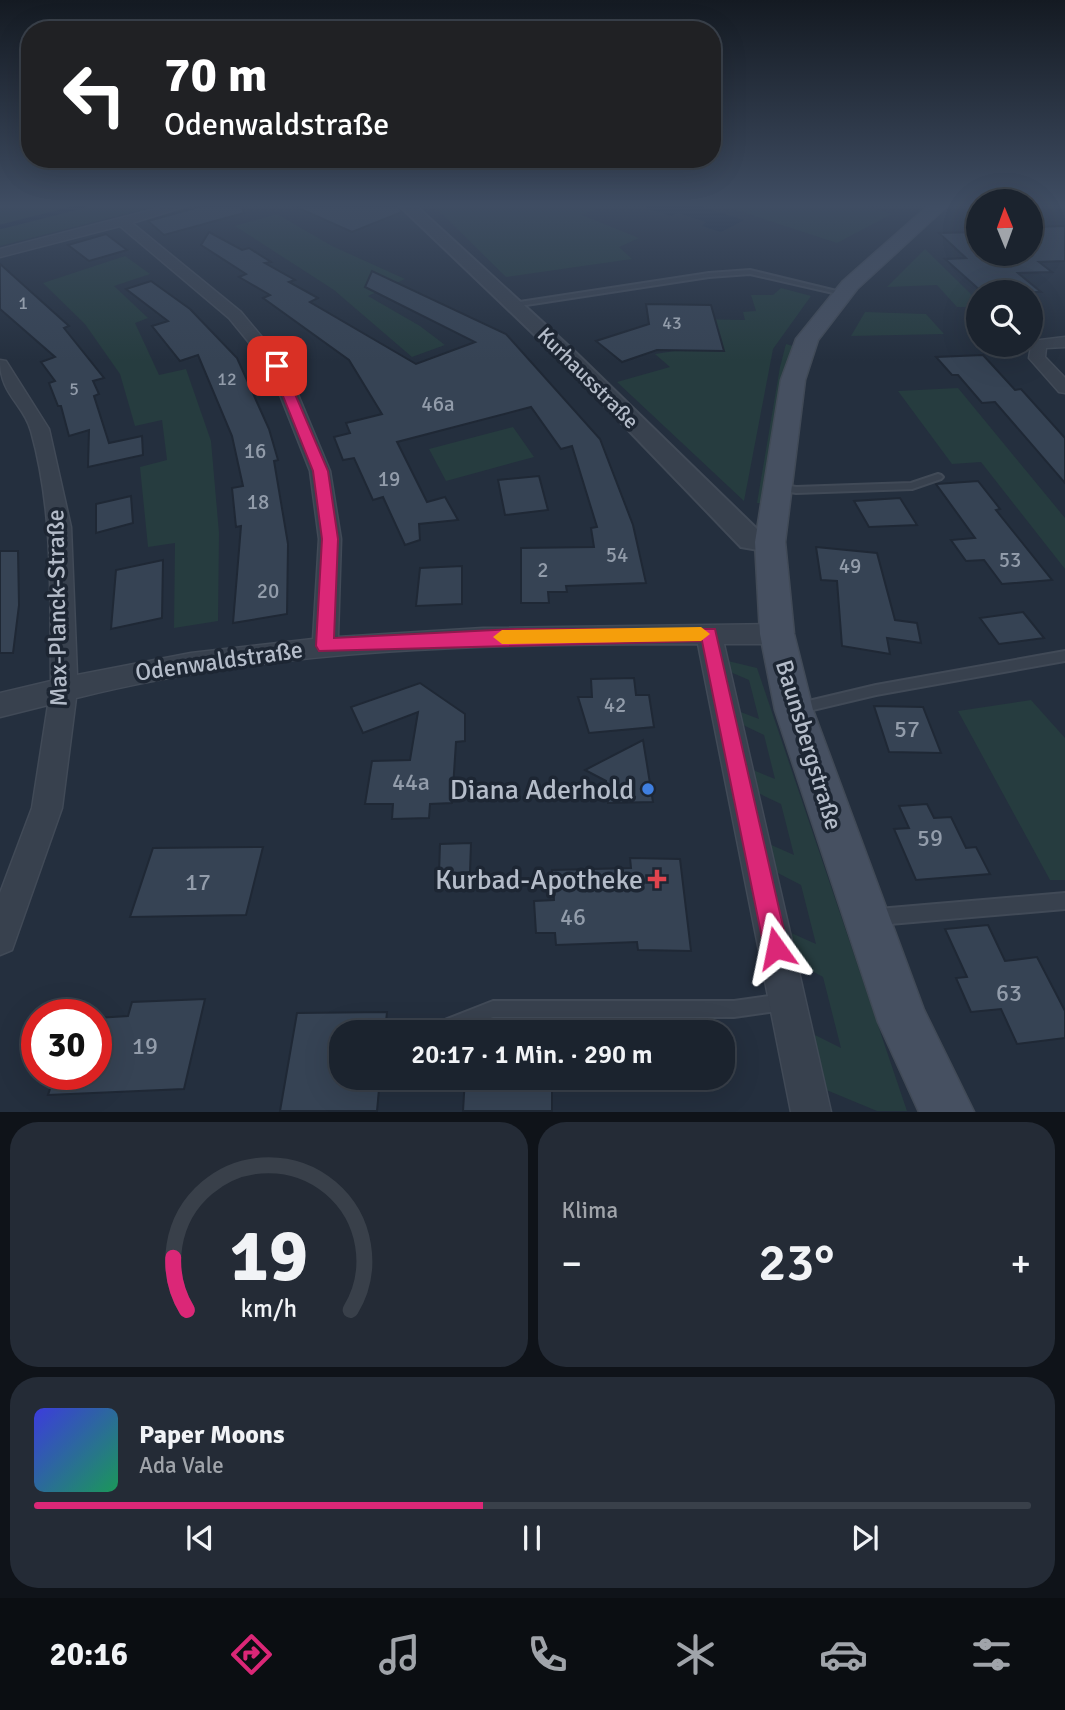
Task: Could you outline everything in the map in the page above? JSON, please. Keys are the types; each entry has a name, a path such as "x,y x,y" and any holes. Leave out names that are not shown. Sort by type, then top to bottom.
{"main road":[{"name":"Baunsbergstraße","path":"881,258 842,293 803,349 793,380 770,542 777,634 794,710 864,917 903,1022 947,1111"}],"street":[{"path":"166,258 235,315 277,366 320,471 330,539 325,646"},
{"name":"Kurhausstraße","path":"463,258 751,540 770,542"},
{"path":"1065,342 1038,345 1037,358 1065,388"},
{"name":"Max-Planck-Straße","path":"0,365 40,429 60,527 64,688 47,808 0,938"},
{"path":"709,634 811,1111"},
{"name":"Odenwaldstraße","path":"0,705 64,688 182,663 325,646 515,636 777,634"}],"lane":[{"path":"513,305 709,275 751,272 842,293"},
{"path":"778,487 796,490 912,486 938,477"},
{"path":"794,710 876,690 1065,656"},
{"path":"864,917 1065,901"},
{"path":"466,1020 493,1009 734,1009 788,1001"}],"green space":[{"path":"119,258 128,258 150,274 114,286 148,318 135,323 159,375 186,369 211,441 219,533 218,621 174,628 175,543 148,547 140,467 167,460 162,420 135,426 120,374 85,324 43,283"},
{"path":"284,258 358,258 405,279 368,296 420,326 445,345 412,357 334,290"},
{"path":"487,258 632,259 506,277"},
{"path":"916,258 934,258 966,289 966,307 957,307 937,285 887,287"},
{"path":"781,288 811,296 773,349 744,501 617,382 670,367 655,354 675,351 723,351 718,331 693,319 745,320 743,312 756,311 751,295 773,295"},
{"path":"865,312 926,314 944,334 851,336"},
{"path":"786,344 793,346 761,503 757,503 780,367"},
{"path":"958,388 1065,518 1065,569 981,462 952,464 898,391"},
{"path":"513,427 534,457 446,481 429,449"},
{"path":"728,661 757,668 907,1111 877,1111 824,1089 811,1033 841,1048 823,977 794,961 789,932 816,944 801,885 774,871 769,844 794,855 781,804 756,792 753,770 775,779 764,735 741,724 738,711 759,719 749,680 728,671"},
{"path":"1031,700 1065,738 1065,880 1050,880 958,711"}],"building":[{"path":"221,258 265,258 271,262 265,263 295,280 289,282 318,298 310,302 416,364 475,342 365,287 372,271 506,334 600,439 633,525 646,583 566,586 567,592 548,592 549,603 521,603 521,548 594,547 591,528 597,527 572,446 561,449 531,407 397,442 427,502 445,497 458,520 419,524 420,540 405,545 383,497 373,500 354,458 343,460 334,437 350,433 346,423 382,414 349,360 263,298 270,295 239,277 246,274"},
{"path":"966,258 966,266 1043,265 1052,272 1018,273 1026,280 969,280 945,259"},
{"path":"1043,258 1065,258 1065,261 1043,262"},
{"path":"0,264 69,326 64,328 104,378 93,381 99,394 94,396 109,443 142,436 143,455 88,467 89,430 69,436 61,406 58,406 49,383 55,381 41,362 55,357 0,309"},
{"path":"151,281 190,309 237,358 269,429 278,460 274,461 288,544 287,614 233,623 241,526 236,527 232,488 243,486 232,436 198,355 180,361 152,326 168,321 126,289"},
{"path":"646,304 711,305 724,351 657,350 622,362 596,341 649,324"},
{"path":"936,357 985,357 1015,390 1021,389 1065,438 1065,483 995,402 982,403 958,375 952,375"},
{"path":"539,476 548,510 505,515 498,480"},
{"path":"978,481 1000,509 996,510 1052,580 1002,584 984,560 966,561 951,540 975,538 936,484"},
{"path":"131,496 133,523 96,533 96,504"},
{"path":"900,498 917,525 869,527 854,501"},
{"path":"816,547 877,553 895,620 917,623 921,643 887,638 890,654 842,646 837,581 821,580"},
{"path":"0,551 18,551 19,605 13,653 0,653"},
{"path":"163,560 162,618 111,629 116,570"},
{"path":"462,566 462,604 416,606 420,568"},
{"path":"1023,612 1044,638 999,644 980,618"},
{"path":"634,678 636,695 649,695 654,727 589,733 578,697 592,697 591,679"},
{"path":"420,683 465,714 465,741 456,742 452,803 430,804 429,818 392,819 393,804 365,804 372,761 410,760 418,712 363,733 351,707"},
{"path":"874,706 923,707 941,753 889,752"},
{"path":"643,740 653,802 608,803 606,781 585,770"},
{"path":"927,804 934,818 951,817 966,848 976,847 990,874 916,880 894,829 909,828 899,806"},
{"path":"471,843 470,872 439,874 440,844"},
{"path":"263,847 246,915 130,917 153,848"},
{"path":"630,858 680,859 691,951 638,950 637,942 556,945 555,933 536,933 534,901 554,900 552,870 631,868"},
{"path":"988,925 1005,961 1037,957 1065,1011 1065,1038 1017,1044 1001,1009 971,1012 956,978 967,977 945,929"},
{"path":"205,999 184,1089 48,1095 50,1090 112,1090 112,1017 128,1016 132,1002"},
{"path":"387,1012 386,1020 329,1020 329,1090 379,1090 377,1111 280,1111 297,1013"},
{"path":"464,1090 552,1090 552,1111 463,1111"}],"slow traffic":[{"path":"502,637 701,634"}],"place":[{"name":"Diana Aderhold","path":"648,789"},
{"name":"Kurbad-Apotheke","path":"657,879"}],"route":[{"path":"277,366 320,471 330,539 325,646 515,636 709,634 776,948"}]}
